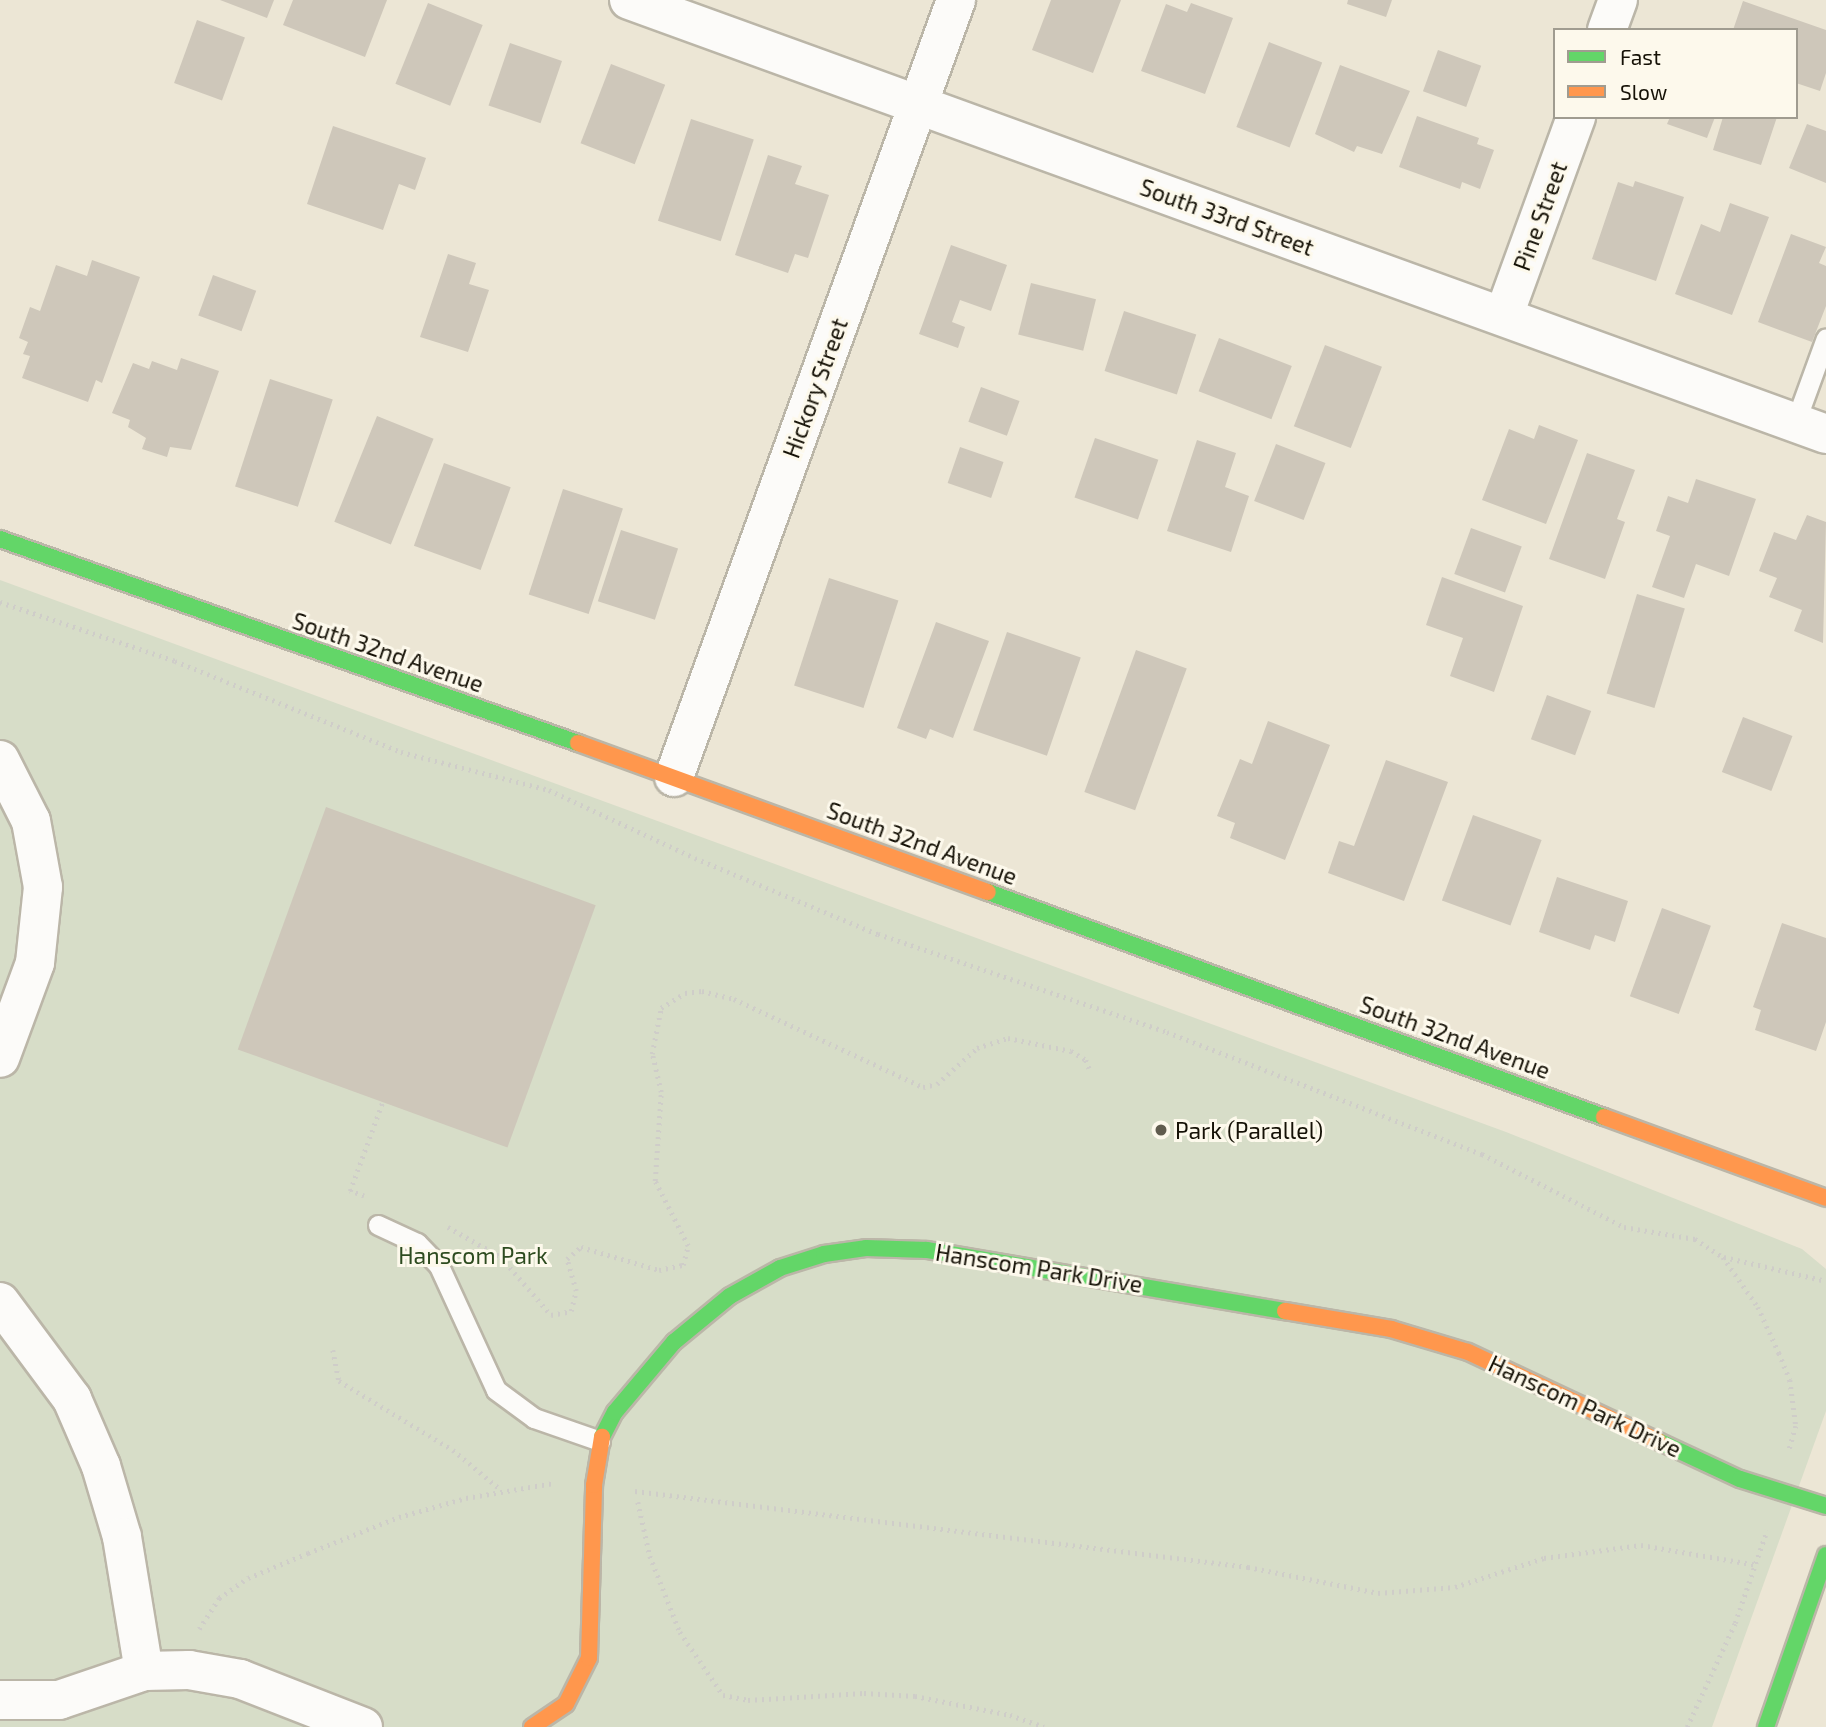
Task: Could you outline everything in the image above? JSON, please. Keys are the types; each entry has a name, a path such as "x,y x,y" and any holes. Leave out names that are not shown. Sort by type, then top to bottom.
{"street":[{"name":"South 33rd Street","path":"629,0 918,108 1504,315 1811,428"},
{"name":"Hickory Street","path":"674,777 956,0"},
{"path":"1608,28 1618,0"},
{"name":"Pine Street","path":"1504,315 1575,119"},
{"name":"South 32nd Avenue","path":"0,539 674,777 1826,1198"},
{"path":"0,760 32,821 43,887 35,963 0,1058"},
{"name":"Hanscom Park Drive","path":"531,1727 566,1704 590,1658 594,1485 600,1441 646,1371 730,1296 805,1258 889,1248 927,1250 1407,1333 1501,1366 1778,1494 1826,1506"},
{"path":"0,1302 72,1399 101,1466 122,1536 144,1671"},
{"path":"1766,1727 1826,1555"},
{"path":"0,1700 59,1699 144,1671 189,1670 240,1679 362,1727"}],"lane":[{"path":"1811,428 1826,338"},
{"path":"378,1225 417,1243 439,1266 496,1390 534,1418 600,1441"}],"path":[{"path":"0,602 175,661 401,751 549,790 695,858 878,934 1167,1032 1482,1154 1624,1227 1695,1239 1723,1257 1826,1281"},
{"path":"446,1226 501,1257 551,1315 571,1311 576,1291 567,1259 581,1247 659,1270 683,1265 688,1246 655,1181 661,1092 652,1054 661,1008 685,993 702,991 734,999 923,1087 937,1084 977,1048 1008,1038 1071,1051 1086,1059 1090,1068"},
{"path":"373,1199 350,1191 383,1101"},
{"path":"1687,1727 1758,1565 1796,1426 1790,1380 1758,1307 1723,1257"},
{"path":"333,1350 340,1381 453,1450 500,1489"},
{"path":"189,1670 200,1625 219,1598 248,1578 399,1517 500,1489 556,1483 594,1485 1248,1567 1378,1592 1455,1587 1544,1559 1641,1545 1758,1565"},
{"path":"637,1491 641,1525 664,1595 698,1663 723,1695 748,1700 864,1693 915,1696 986,1709 1044,1727"}],"green space":[{"name":"Hanscom Park","path":"0,580 1506,1132 1802,1249 1826,1269 1826,1411 1712,1727 0,1727"}],"building":[{"path":"220,0 274,0 267,18"},
{"path":"293,0 387,0 365,57 283,25"},
{"path":"1051,0 1121,0 1093,73 1032,50"},
{"path":"1348,0 1392,0 1386,17 1347,4"},
{"path":"1743,1 1826,30 1826,73 1820,91 1798,84 1798,28 1734,28"},
{"path":"428,3 483,25 450,106 395,84"},
{"path":"1191,3 1233,18 1205,94 1141,71 1166,4 1187,12"},
{"path":"197,20 245,37 222,100 174,83"},
{"path":"1269,42 1322,62 1290,147 1236,127"},
{"path":"510,43 562,61 541,123 489,105"},
{"path":"1438,50 1481,66 1466,107 1423,91"},
{"path":"611,64 665,85 635,164 581,143"},
{"path":"1340,65 1410,91 1382,154 1357,146 1354,152 1315,134"},
{"path":"1417,116 1479,138 1477,144 1494,150 1480,189 1462,182 1460,189 1399,167"},
{"path":"691,119 754,139 721,241 658,221"},
{"path":"1669,119 1714,119 1707,138 1667,124"},
{"path":"1722,119 1776,119 1761,165 1713,150"},
{"path":"1807,124 1826,131 1826,183 1789,168"},
{"path":"333,126 426,158 415,190 399,184 383,230 307,204"},
{"path":"768,155 802,166 795,184 829,195 808,258 795,254 788,273 735,255"},
{"path":"1635,181 1684,197 1656,281 1592,259 1618,182 1633,187"},
{"path":"1730,203 1769,217 1732,315 1675,294 1701,224 1720,232"},
{"path":"1791,234 1826,247 1819,263 1826,266 1826,306 1812,342 1758,322"},
{"path":"951,245 1007,265 991,311 960,300 952,322 965,327 958,348 919,334"},
{"path":"448,254 476,263 469,284 489,290 468,352 420,337"},
{"path":"92,260 140,277 102,383 96,380 88,402 22,378 30,356 23,354 28,342 19,338 30,307 40,311 56,265 87,276"},
{"path":"213,275 256,291 242,331 198,315"},
{"path":"1031,283 1096,299 1083,351 1018,334"},
{"path":"1124,311 1196,334 1177,394 1105,371"},
{"path":"1219,338 1292,366 1271,419 1199,391"},
{"path":"1325,345 1382,367 1351,448 1294,426"},
{"path":"181,358 219,371 191,450 170,447 167,457 142,449 146,438 128,427 130,420 112,413 133,363 149,369 152,361 177,370"},
{"path":"270,379 333,399 298,507 235,486"},
{"path":"981,387 1020,401 1007,436 968,422"},
{"path":"377,416 434,439 391,545 334,522"},
{"path":"1539,425 1578,440 1546,524 1482,500 1509,429 1534,439"},
{"path":"1095,438 1158,460 1138,519 1074,498"},
{"path":"1197,440 1236,453 1225,487 1249,496 1231,552 1167,531"},
{"path":"1276,444 1325,463 1304,520 1254,501"},
{"path":"960,447 1003,462 991,498 948,483"},
{"path":"1587,453 1635,470 1617,519 1625,522 1605,579 1549,559"},
{"path":"444,463 511,487 481,570 414,546"},
{"path":"1696,479 1756,499 1729,576 1696,564 1684,598 1652,587 1670,536 1656,531 1668,496 1688,503"},
{"path":"563,489 623,508 589,614 529,595"},
{"path":"1807,515 1826,522 1823,643 1794,631 1802,610 1769,597 1777,578 1759,571 1774,532 1796,540"},
{"path":"1471,528 1522,546 1505,593 1454,574"},
{"path":"621,530 678,549 655,620 598,601"},
{"path":"1442,577 1523,606 1494,692 1450,676 1463,638 1426,625"},
{"path":"829,578 898,601 864,708 794,685"},
{"path":"1637,594 1685,609 1654,708 1607,693"},
{"path":"936,622 989,641 953,738 930,729 926,739 897,728"},
{"path":"1007,632 1081,657 1047,756 973,730"},
{"path":"1136,650 1187,668 1135,810 1084,792"},
{"path":"1547,695 1591,711 1575,755 1531,739"},
{"path":"1743,717 1792,736 1771,791 1722,772"},
{"path":"1268,721 1330,745 1285,860 1230,838 1235,823 1217,816 1240,759 1252,764"},
{"path":"1386,760 1448,782 1404,901 1328,873 1339,841 1354,846"},
{"path":"326,807 596,905 507,1148 238,1049"},
{"path":"1473,815 1542,840 1510,925 1442,901"},
{"path":"1557,877 1628,901 1615,942 1595,935 1590,950 1539,932"},
{"path":"1662,908 1711,926 1679,1014 1630,996"},
{"path":"1782,923 1826,938 1826,1022 1816,1051 1755,1030 1761,1010 1753,1007"}],"traffic: fast":[{"path":"0,539 578,743"},
{"path":"988,892 1604,1117"},
{"path":"602,1437 615,1412 674,1342 730,1296 780,1268 824,1254 866,1248 927,1250 1285,1311"},
{"path":"1658,1441 1740,1479 1826,1506"},
{"path":"1766,1727 1826,1555"}],"traffic: slow":[{"path":"578,743 988,892"},
{"path":"1604,1117 1826,1198"},
{"path":"1285,1311 1391,1329 1468,1352 1658,1441"},
{"path":"532,1727 566,1704 589,1658 594,1485 602,1437"}],"place":[{"name":"Park (Parallel)","path":"1161,1130"}]}
